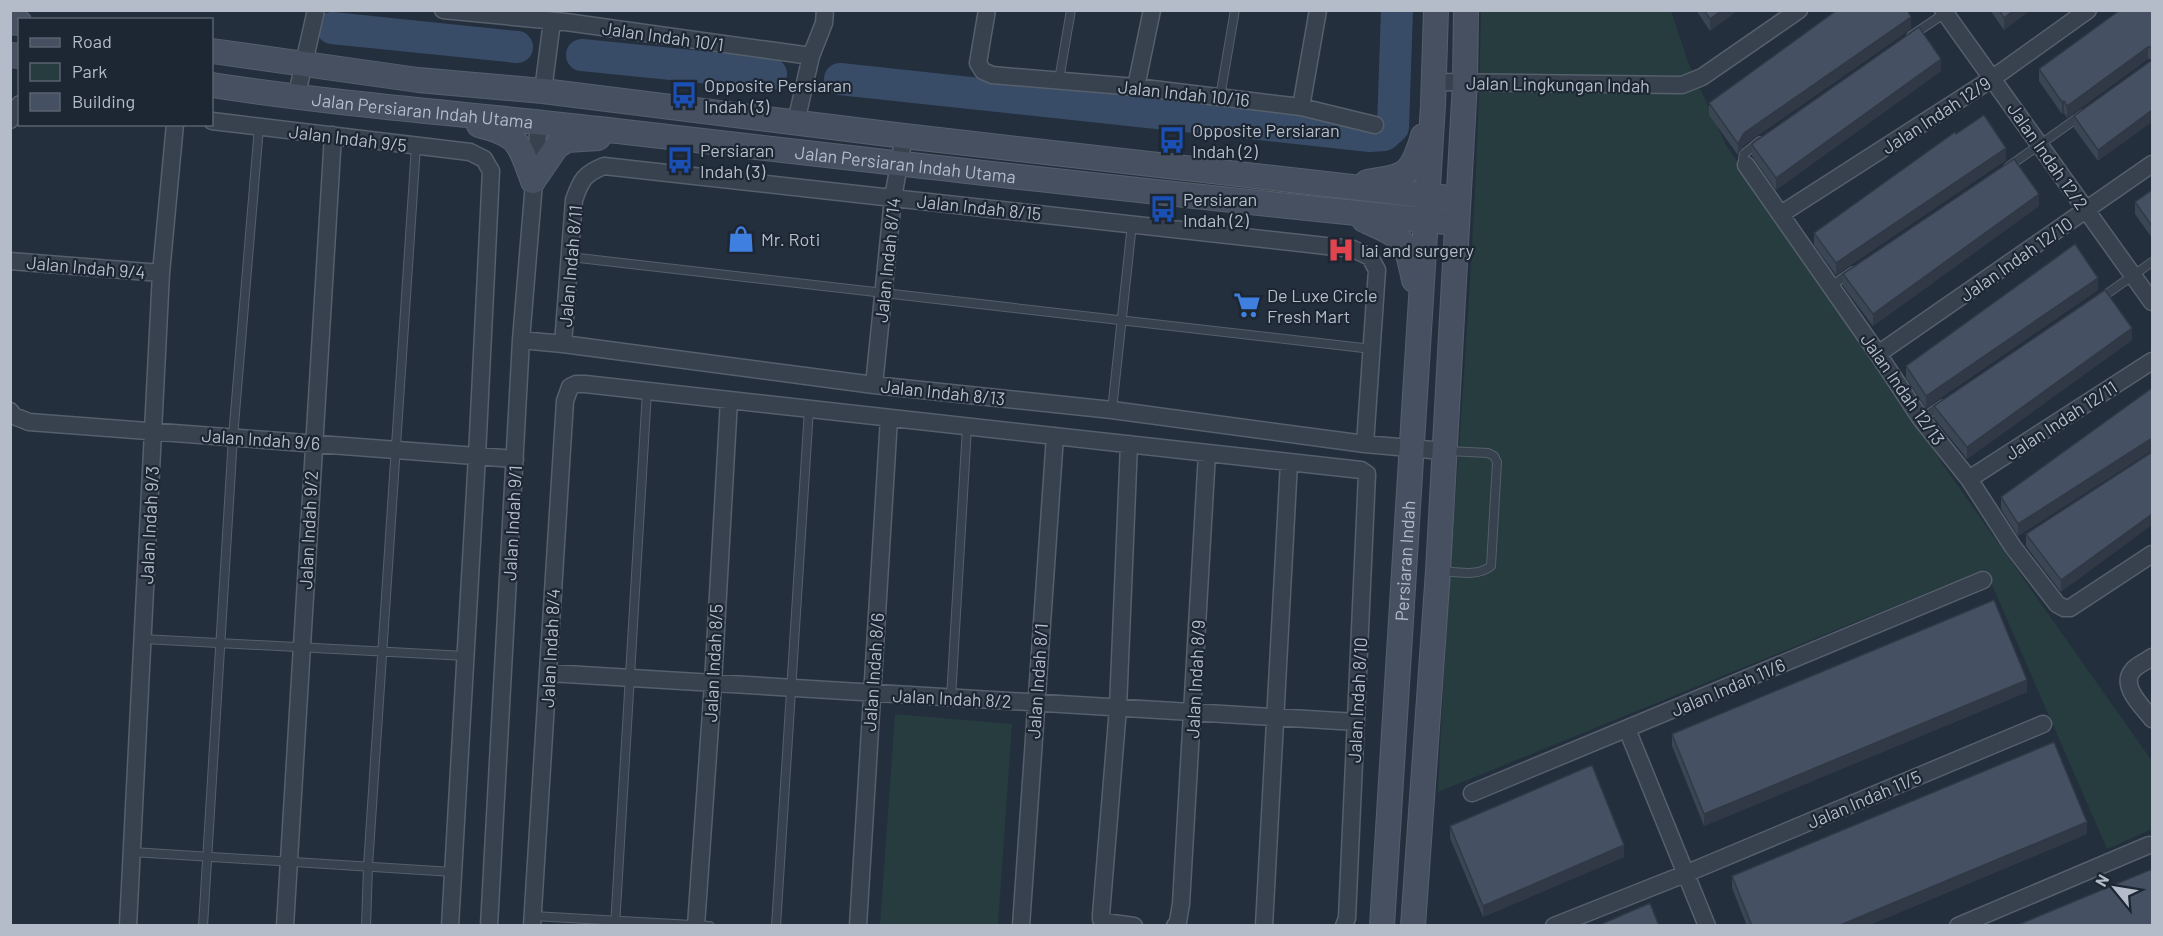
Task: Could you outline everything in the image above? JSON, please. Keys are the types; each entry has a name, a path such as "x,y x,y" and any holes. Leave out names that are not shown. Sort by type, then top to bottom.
{"main road":[{"path":"1427,196 1434,93 1436,10"},
{"path":"1458,199 1465,82 1466,10"},
{"name":"Jalan Persiaran Indah Utama","path":"213,51 418,80 543,91 904,136 1458,199"},
{"path":"418,80 518,101 527,106 539,122 557,107 603,112 660,106"},
{"name":"Jalan Persiaran Indah Utama","path":"213,85 296,98 539,122 898,164 1456,223"},
{"path":"1345,186 1403,175 1412,166 1418,154 1434,93"},
{"path":"414,110 495,129 509,135 521,150 533,182"},
{"path":"533,182 557,146 567,140 663,136"},
{"name":"Persiaran Indah","path":"1382,926 1427,196"},
{"name":"Persiaran Indah","path":"1413,926 1438,571 1458,199"},
{"path":"1348,213 1393,233 1402,240 1407,249 1420,310"},
{"path":"1406,926 1416,888"}],"street":[{"path":"296,98 316,10"},
{"name":"Jalan Indah 10/1","path":"443,10 562,18 811,56"},
{"name":"Jalan Indah 10/16","path":"987,10 978,63 983,71 992,75 1136,87 1301,107 1375,125"},
{"path":"1136,87 1152,10"},
{"path":"1301,107 1318,10"},
{"name":"Jalan Lingkungan Indah","path":"1434,93 1465,82 1682,85 1702,77 1799,10"},
{"name":"Jalan Indah 12/9","path":"1781,214 1993,78 2088,10"},
{"name":"Jalan Indah 12/2","path":"1945,11 2152,302"},
{"path":"543,91 562,18"},
{"path":"796,122 811,56 828,20"},
{"name":"Jalan Indah 9/5","path":"213,121 470,152 484,159 491,171 477,456"},
{"name":"Jalan Indah 9/1","path":"489,926 521,340 539,122"},
{"name":"Jalan Indah 9/3","path":"128,926 161,273 175,126"},
{"name":"Jalan Indah 9/2","path":"285,926 333,135"},
{"name":"Jalan Indah 8/14","path":"874,385 893,198 904,136"},
{"name":"Jalan Indah 12/10","path":"1878,354 2152,164"},
{"name":"Jalan Indah 12/13","path":"1746,165 1831,285 1921,419 2018,544 2058,604 2064,608 2070,608 2152,554"},
{"name":"Jalan Indah 8/15","path":"604,166 1353,249 1370,257 1377,270 1372,349"},
{"name":"Jalan Indah 8/11","path":"563,344 574,200 580,183 589,172 604,166"},
{"name":"Jalan Indah 9/4","path":"10,261 161,273"},
{"name":"Jalan Indah 8/13","path":"521,340 874,385 1112,410 1365,444 1443,451"},
{"path":"1365,444 1372,349"},
{"name":"Jalan Indah 12/11","path":"1969,480 2152,361"},
{"name":"Jalan Indah 8/4","path":"533,921 565,401 570,387 576,384 647,391"},
{"path":"647,391 1289,462 1264,926"},
{"name":"Jalan Indah 8/5","path":"696,925 729,400"},
{"name":"Jalan Indah 9/6","path":"10,411 14,416 29,422 515,459"},
{"name":"Jalan Indah 8/6","path":"858,926 889,418"},
{"name":"Jalan Indah 8/1","path":"1021,926 1055,436"},
{"path":"1129,444 1118,708 1101,919 1111,924 1134,926"},
{"name":"Jalan Indah 8/9","path":"1175,926 1178,922 1181,904 1207,453"},
{"path":"450,926 477,456"},
{"name":"Jalan Indah 8/10","path":"1289,462 1360,470 1367,474 1347,918 1344,926"},
{"name":"Jalan Indah 11/6","path":"1472,793 1983,580"},
{"path":"2152,657 2132,670 2128,681 2131,692 2152,719"},
{"name":"Jalan Indah 8/2","path":"549,673 1356,722"},
{"name":"Jalan Indah 11/5","path":"1554,926 2043,724"},
{"path":"1627,729 1707,926"},
{"path":"1958,926 2150,845"}],"lane":[{"path":"1059,80 1071,10"},
{"path":"1220,97 1235,10"},
{"path":"1907,39 1945,11"},
{"path":"2002,170 2087,111"},
{"path":"203,926 233,437 258,127"},
{"path":"1746,165 1743,159 1744,154 1767,137"},
{"path":"366,926 416,146"},
{"path":"1241,237 1245,202"},
{"path":"1112,410 1132,225"},
{"path":"570,257 1372,349"},
{"path":"2096,301 2152,262"},
{"path":"1831,285 1859,266"},
{"path":"615,923 647,391"},
{"path":"1921,419 1950,399"},
{"path":"776,926 809,409"},
{"path":"951,698 967,427"},
{"path":"1438,571 1468,573 1485,570 1491,566 1497,462 1494,456 1488,453 1443,451"},
{"path":"143,639 466,656"},
{"path":"132,852 453,872"},
{"path":"533,921 710,926"}],"green space":[{"path":"1481,11 1671,11 1688,62 1726,145 1946,469 2152,761 2152,834 2150,830 2107,849 1985,569 1438,792 1469,304"},
{"path":"895,714 1012,724 998,925 880,925"}],"building":[{"path":"1704,10 1722,10 1710,19"},
{"path":"1837,10 1907,10 1911,17 1744,133 1738,144 1709,103"},
{"path":"1999,10 2014,10 2004,18"},
{"path":"2120,10 2152,10 2152,47 2148,47 2067,106 2039,69"},
{"path":"1919,27 1941,59 1776,178 1752,145 1753,143"},
{"path":"2152,60 2152,110 2098,150 2074,116"},
{"path":"1984,115 2006,148 1836,263 1814,233 1955,132 1956,134"},
{"path":"2014,159 2039,194 1873,314 1843,274"},
{"path":"2152,190 2152,226 2135,202"},
{"path":"2075,244 2098,278 1926,396 1906,366"},
{"path":"2105,290 2132,328 1967,447 1934,406"},
{"path":"2152,388 2152,439 2018,524 2001,497"},
{"path":"2152,452 2152,514 2061,580 2026,534"},
{"path":"1994,600 2027,680 1704,814 1672,734"},
{"path":"2054,742 2087,822 1838,926 1752,926 1732,876"},
{"path":"1592,765 1624,845 1483,906 1450,826"},
{"path":"2152,869 2152,926 2015,926"},
{"path":"1650,903 1659,926 1597,926"}],"waterway":[{"path":"840,79 1370,136 1384,135 1393,127 1397,10"},
{"path":"332,28 517,47"},
{"path":"582,55 771,74"}],"place":[{"name":"Opposite Persiaran Indah (3)","path":"684,95"},
{"name":"Opposite Persiaran Indah (2)","path":"1172,140"},
{"name":"Persiaran Indah (3)","path":"680,160"},
{"name":"Persiaran Indah (2)","path":"1163,209"},
{"name":"Mr. Roti","path":"741,239"},
{"name":"lai and surgery","path":"1341,250"},
{"name":"De Luxe Circle Fresh Mart","path":"1247,305"}]}
